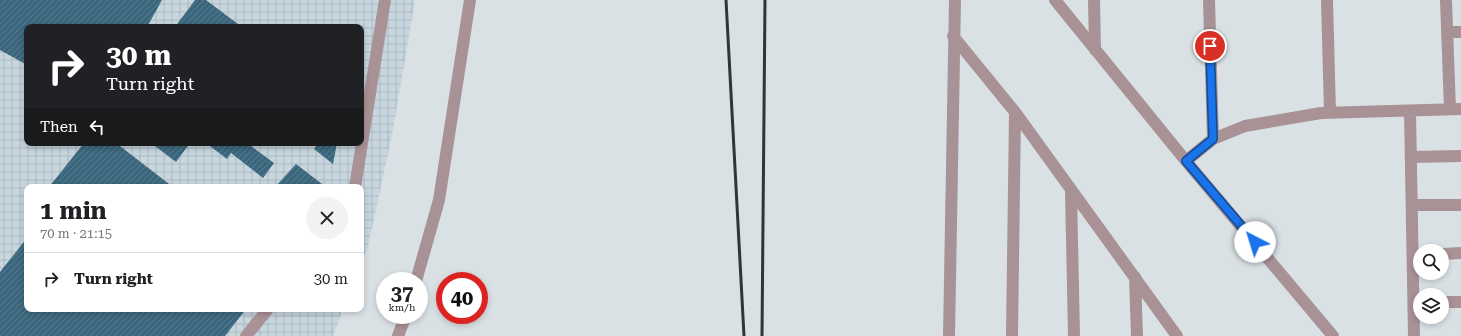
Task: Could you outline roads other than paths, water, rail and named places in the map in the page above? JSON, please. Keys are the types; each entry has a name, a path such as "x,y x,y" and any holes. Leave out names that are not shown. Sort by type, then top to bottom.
{"street":[{"path":"364,131 385,0"},
{"path":"419,272 439,200 470,0"},
{"path":"949,336 953,36 955,0"},
{"path":"1055,0 1186,161 1333,336"},
{"path":"1094,0 1095,50"},
{"path":"1209,0 1213,139"},
{"path":"1326,0 1330,112"},
{"path":"1186,161 1213,139 1245,126 1330,112 1456,109 1446,0"},
{"path":"1448,32 1461,32"},
{"path":"953,36 1015,112 1177,336"},
{"path":"1410,110 1412,205 1415,244"},
{"path":"1012,336 1015,112"},
{"path":"355,184 362,146"},
{"path":"1411,157 1461,156"},
{"path":"1071,191 1074,336"},
{"path":"1412,205 1461,205"},
{"path":"1449,254 1461,253"},
{"path":"1135,277 1137,336"},
{"path":"1449,302 1461,302"},
{"path":"246,336 266,312"},
{"path":"398,336 403,324"},
{"path":"1414,336 1415,324"}],"railway":[{"path":"726,0 744,336"},
{"path":"762,336 765,0"}]}
